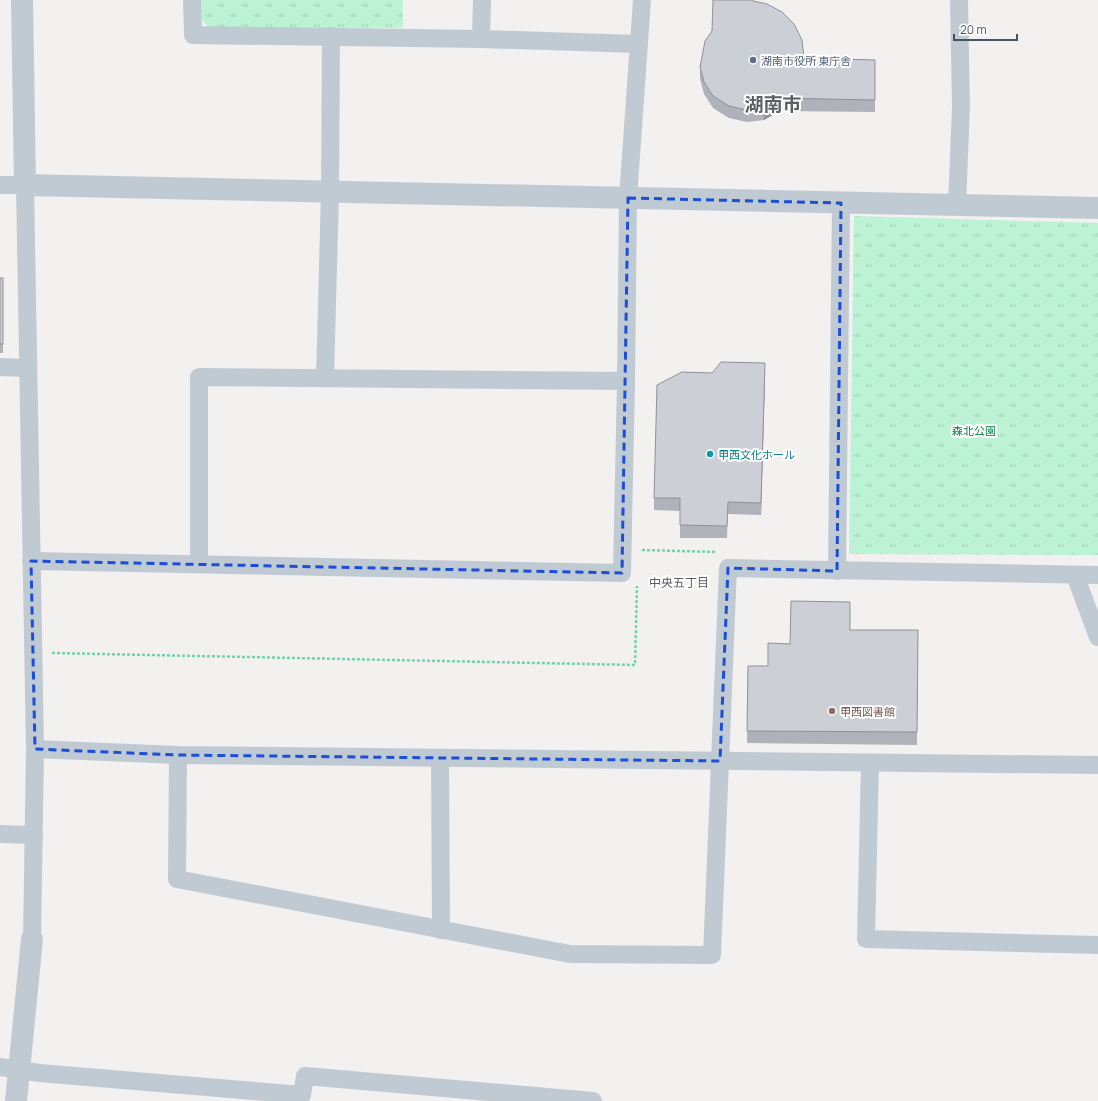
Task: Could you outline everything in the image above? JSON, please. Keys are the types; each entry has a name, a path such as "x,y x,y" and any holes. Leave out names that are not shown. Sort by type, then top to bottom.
{"street":[{"path":"16,1101 10,1068 32,939 35,749 27,368 22,0"},
{"path":"192,0 193,34 481,39 639,44"},
{"path":"481,39 482,0"},
{"path":"32,561 622,573 628,198 642,0"},
{"path":"957,204 961,107 959,0"},
{"path":"324,378 330,192 331,36"},
{"path":"0,185 1098,208"},
{"path":"837,571 841,203"},
{"path":"0,367 27,368"},
{"path":"199,564 199,377 626,381"},
{"path":"178,755 177,879 570,954 712,955 728,568 1098,575"},
{"path":"1075,575 1098,637"},
{"path":"35,749 178,755 1098,765"},
{"path":"440,758 441,930"},
{"path":"870,763 866,938 1098,945"},
{"path":"0,834 34,835"},
{"path":"10,1068 302,1095 305,1076 593,1101"}],"path":[{"path":"640,550 725,553"},
{"path":"34,652 635,665 638,581"}],"highlighted area":[{"path":"628,198 841,203 837,571 728,568 720,761 178,755 35,749 31,561 622,573"}],"green space":[{"path":"200,0 403,0 403,28 210,29 200,18"},
{"name":"森北公園","path":"854,216 1098,223 1098,555 849,554"}],"building":[{"name":"湖南市役所 東庁舎","path":"713,0 753,0 767,4 782,12 794,24 802,40 804,58 875,60 875,100 780,98 764,108 747,110 729,106 713,96 704,82 700,67 705,41 712,31"},
{"path":"0,278 3,278 3,344 0,344"},
{"name":"甲西文化ホール","path":"721,362 765,363 761,503 728,502 727,526 680,525 680,498 654,498 657,385 682,372 712,373"},
{"name":"甲西図書館","path":"791,601 850,602 850,630 918,630 917,732 747,731 748,666 768,666 768,643 790,644"}],"place":[{"name":"湖南市役所 東庁舎","path":"753,60"},
{"name":"甲西文化ホール","path":"710,454"},
{"name":"甲西図書館","path":"832,711"}],"district":[{"name":"湖南市","path":"773,104"},
{"name":"中央五丁目","path":"679,582"}]}
